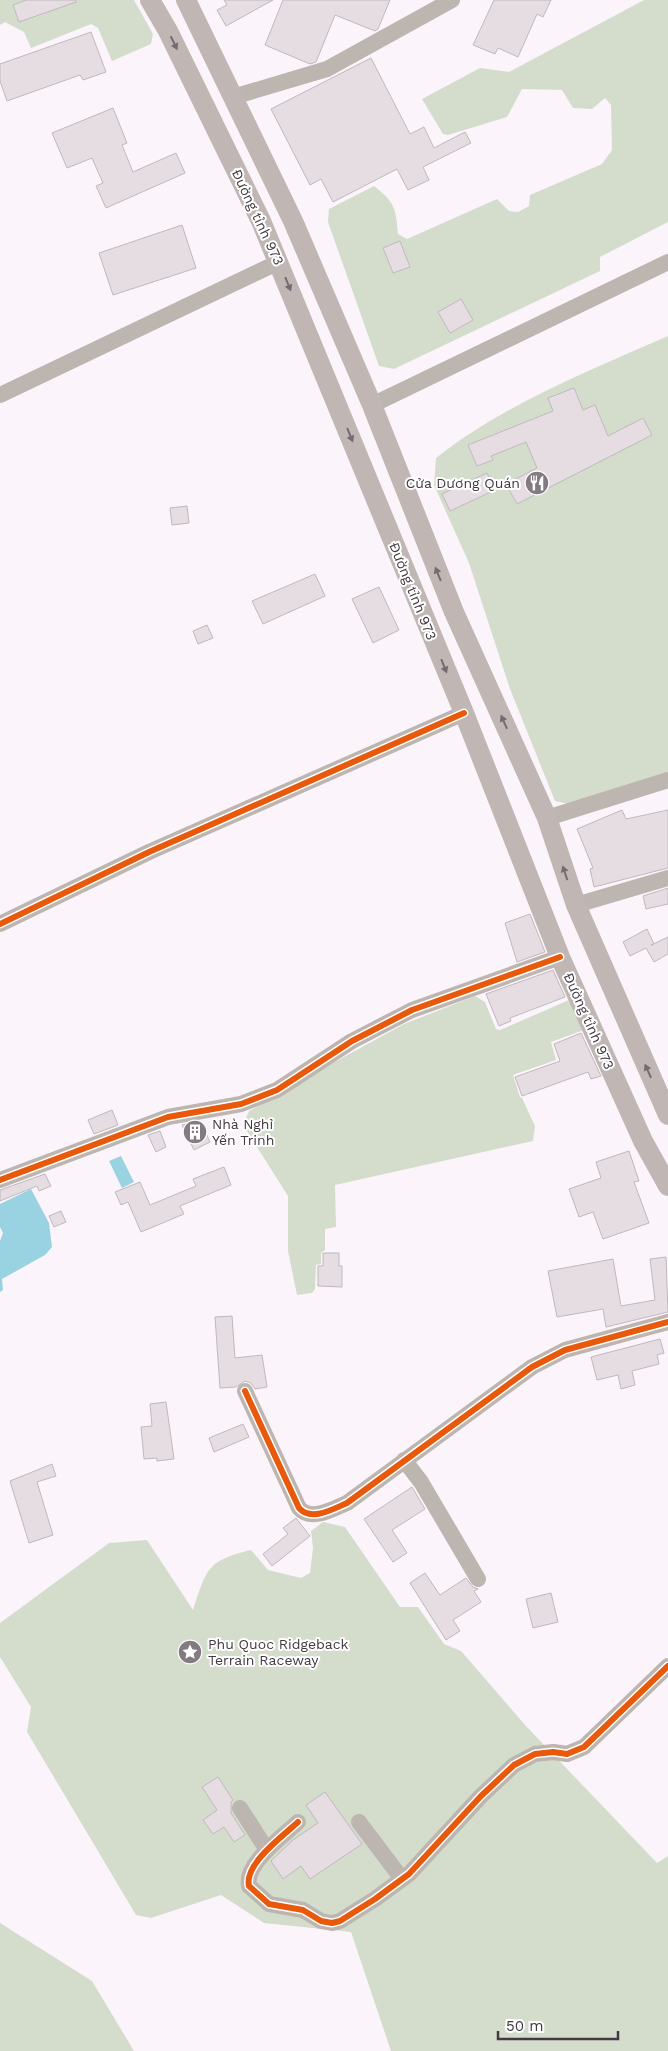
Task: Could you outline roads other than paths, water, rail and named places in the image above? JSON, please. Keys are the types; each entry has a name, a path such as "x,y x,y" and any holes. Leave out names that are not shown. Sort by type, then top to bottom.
{"main road":[{"name":"Đường tỉnh 973","path":"150,0 181,57 279,262 464,713 560,957 643,1140 668,1186"},
{"name":"Đường tỉnh 973","path":"186,0 293,221 372,405 454,612 547,818 576,904 668,1115"}],"street":[{"path":"233,98 327,68 452,0"},
{"path":"0,395 279,262"},
{"path":"372,405 668,262"},
{"path":"0,924 150,852 464,713"},
{"path":"547,818 668,780"},
{"path":"576,904 668,878"},
{"path":"0,1180 168,1116 241,1104 277,1090 352,1041 412,1010 560,957"},
{"path":"245,1391 266,1439 303,1513 314,1514 347,1503 484,1401 541,1363 566,1350 668,1322"},
{"path":"404,1460 421,1482 478,1579"},
{"path":"298,1822 267,1850 248,1876 249,1886 269,1904 303,1910 321,1921 332,1923 340,1921 402,1879 514,1765 536,1754 553,1752 567,1754 584,1748 668,1666"},
{"path":"240,1808 267,1850"},
{"path":"358,1822 402,1879"}],"water":[{"path":"121,1156 134,1182 122,1188 109,1161"},
{"path":"31,1189 49,1223 52,1247 45,1255 2,1279 3,1290 0,1292 0,1241 3,1233 0,1227 0,1204"}],"place":[{"name":"Cửa Dương Quán","path":"537,483"},
{"name":"Nhà Nghỉ Yến Trinh","path":"195,1132"},
{"name":"Phu Quoc Ridgeback Terrain Raceway","path":"190,1652"}]}
